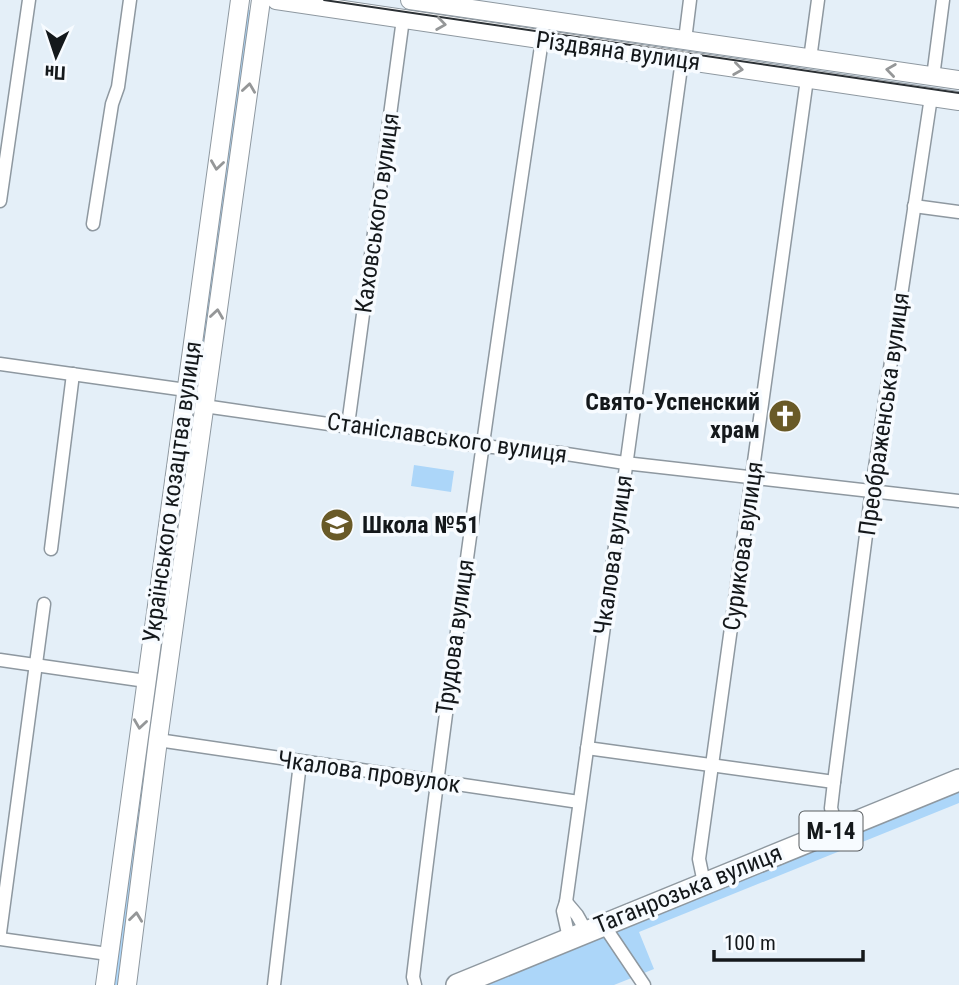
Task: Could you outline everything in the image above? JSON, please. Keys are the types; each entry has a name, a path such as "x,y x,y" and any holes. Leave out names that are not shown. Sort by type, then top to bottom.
{"highway":[{"name":"Таганрозька вулиця","path":"457,985 959,780"}],"street":[{"path":"0,201 29,0"},
{"path":"93,224 112,104 118,87 130,0"},
{"name":"Українського козацтва вулиця","path":"104,985 240,0"},
{"name":"Українського козацтва вулиця","path":"127,985 158,740 261,0"},
{"name":"Різдвяна вулиця","path":"276,0 959,102"},
{"name":"Різдвяна вулиця","path":"408,0 959,80"},
{"name":"Каховського вулиця","path":"348,425 408,0"},
{"name":"Чкалова вулиця","path":"586,931 563,911 690,0"},
{"name":"Сурикова вулиця","path":"704,883 699,859 818,0"},
{"name":"Преображенська вулиця","path":"837,829 831,808 834,782 872,490 943,0"},
{"name":"Трудова вулиця","path":"415,985 413,977 436,781 481,446 542,40"},
{"path":"914,206 959,212"},
{"name":"Станіславського вулиця","path":"0,364 73,374 348,425 481,446 959,501"},
{"path":"51,549 73,374"},
{"path":"0,933 44,604"},
{"path":"0,660 146,681"},
{"name":"Чкалова провулок","path":"158,740 579,802"},
{"path":"587,748 834,782"},
{"path":"274,985 300,762"},
{"path":"566,902 586,931 644,985"},
{"path":"0,939 108,954"}],"shaded area":[{"path":"242,9 256,11 207,360 194,358"},
{"path":"186,419 198,420 119,985 108,985"},
{"path":"414,465 454,471 451,492 411,486"},
{"path":"959,789 959,803 639,932 654,969 614,985 480,985"}],"tram line":[{"path":"324,0 959,93"}],"place":[{"name":"Свято-Успенский храм","path":"785,416"},
{"name":"Школа №51","path":"337,525"}]}
